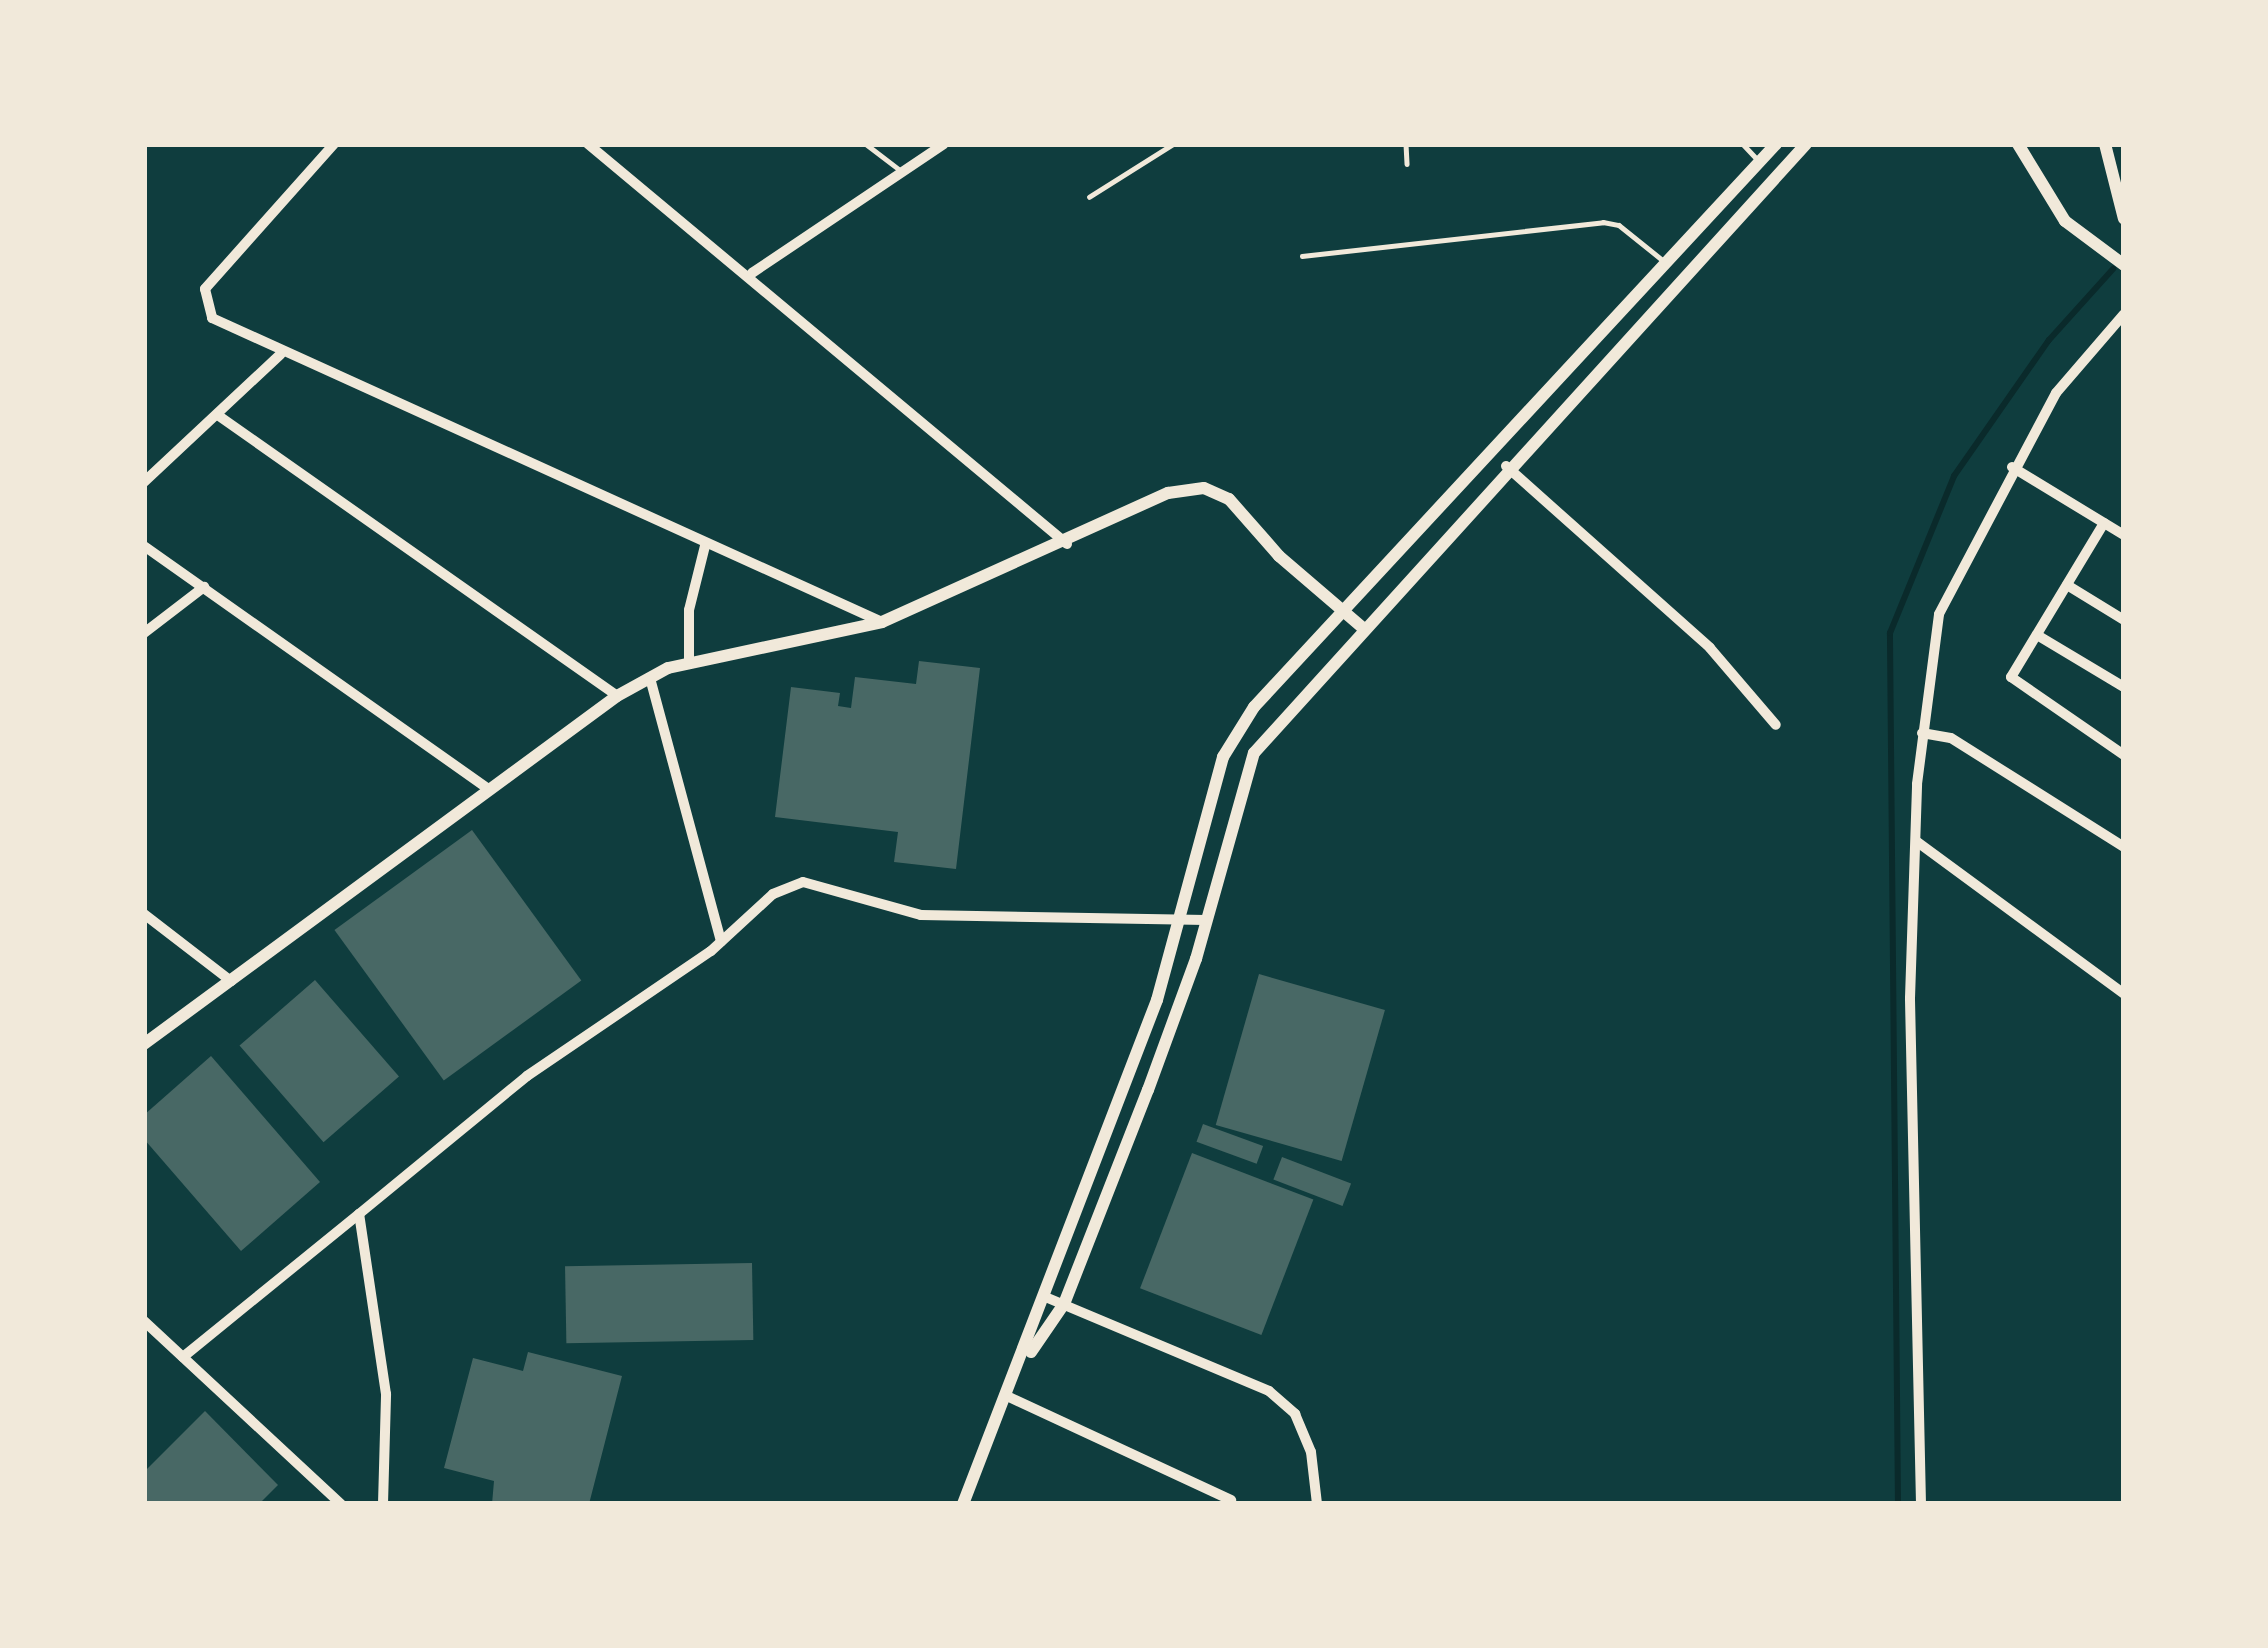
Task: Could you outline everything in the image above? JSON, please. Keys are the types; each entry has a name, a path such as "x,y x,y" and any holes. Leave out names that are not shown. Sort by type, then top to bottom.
{"street":[{"path":"310,144 322,157"},
{"path":"334,144 205,290 212,318 281,354 882,622"},
{"path":"588,144 752,273 1067,544"},
{"path":"752,273 944,144"},
{"path":"963,1504 1024,1363 1043,1296 1181,920 1222,757 1254,707 1669,266 1777,144"},
{"path":"1024,1363 1064,1304 1206,920 1254,753 1506,466 1806,144"},
{"path":"2018,144 2065,221 2124,265"},
{"path":"2105,144 2124,219"},
{"path":"1921,1504 1911,1087 1922,733 1939,614 2012,467 2056,393 2124,314"},
{"path":"144,482 281,354"},
{"path":"219,416 617,696"},
{"path":"1506,466 1709,648 1776,725"},
{"path":"2012,467 2124,535"},
{"path":"144,1044 617,696 650,678 689,664 882,622 1067,544 1168,493 1204,488 1229,500 1364,628"},
{"path":"2104,523 2011,677 2020,690 2124,755"},
{"path":"689,664 689,610 704,545"},
{"path":"144,546 490,790"},
{"path":"144,633 204,586"},
{"path":"2067,586 2124,620"},
{"path":"2037,635 2124,687"},
{"path":"650,678 721,942"},
{"path":"1922,733 1952,738 2124,847"},
{"path":"1916,841 2124,994"},
{"path":"183,1357 527,1076 624,1017 721,942 773,894 803,882 921,915 1206,920"},
{"path":"144,914 230,981"},
{"path":"359,1214 386,1394 383,1504"},
{"path":"1043,1296 1269,1391 1294,1414 1311,1451 1317,1504"},
{"path":"144,1321 341,1504"},
{"path":"1010,1397 1231,1500"}],"lane":[{"path":"866,144 902,172"},
{"path":"1089,197 1173,144"},
{"path":"1406,144 1407,164"},
{"path":"1743,144 1760,162"},
{"path":"1302,256 1603,222 1619,225 1669,266"}],"building":[{"path":"919,661 980,668 956,869 894,862 898,832 775,817 791,687 840,693 838,706 851,708 855,677 916,684"},
{"path":"472,830 581,980 444,1080 334,930"},
{"path":"1259,974 1385,1010 1342,1161 1216,1125"},
{"path":"315,980 399,1077 324,1142 240,1046"},
{"path":"211,1056 320,1182 241,1251 144,1139 144,1115"},
{"path":"1203,1124 1263,1146 1257,1164 1197,1142"},
{"path":"1192,1153 1313,1200 1261,1335 1140,1288"},
{"path":"1282,1157 1351,1184 1342,1206 1273,1179"},
{"path":"752,1263 753,1340 566,1343 565,1266"},
{"path":"528,1352 622,1376 589,1504 492,1504 494,1481 444,1468 473,1358 523,1371"},
{"path":"205,1411 278,1485 259,1504 144,1504 144,1472"}],"waterway":[{"path":"1898,1504 1890,633 1954,476 2049,340 2113,269"}]}
